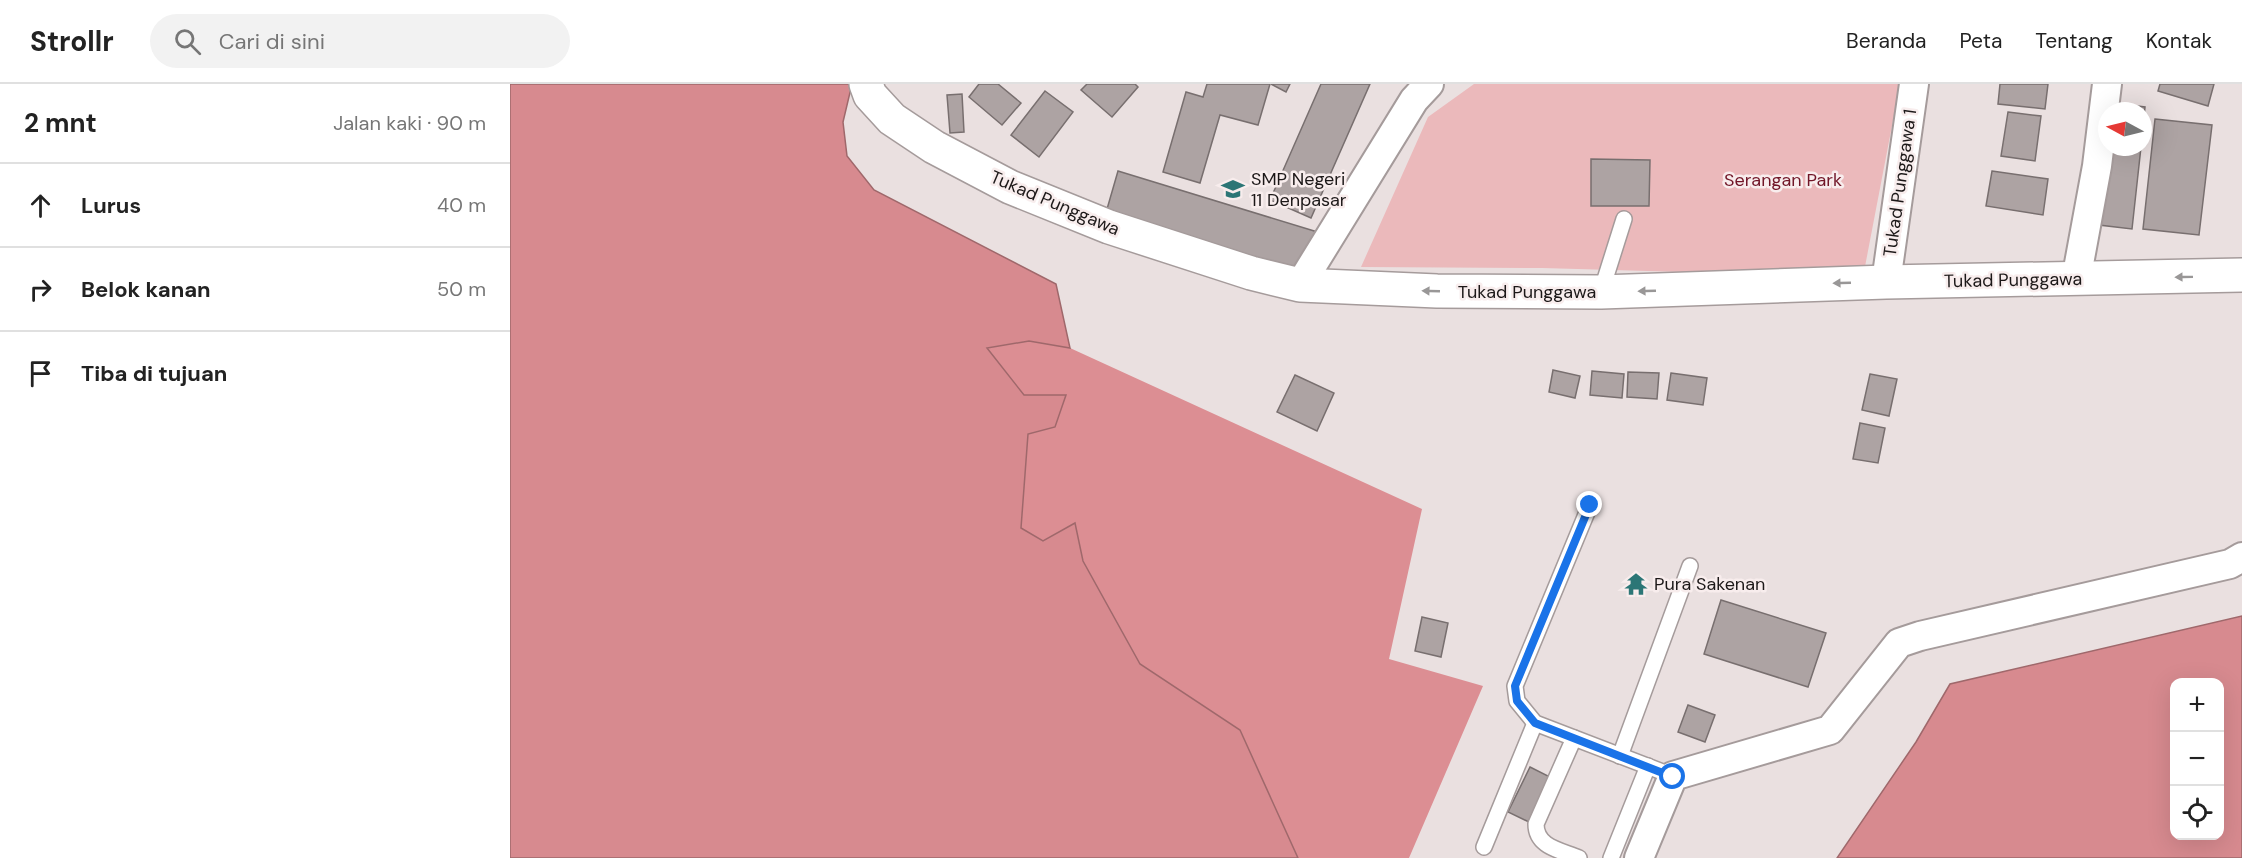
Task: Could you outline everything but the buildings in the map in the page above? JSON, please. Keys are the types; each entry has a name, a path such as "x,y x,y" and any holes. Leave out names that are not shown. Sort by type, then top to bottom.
{"street":[{"name":"Tukad Punggawa","path":"866,84 870,95 892,119 934,147 1010,187 1109,227 1251,273 1300,285 1437,291 1600,292 1886,282 2242,276"},
{"path":"1300,285 1414,100 1429,84"},
{"name":"Tukad Punggawa 1","path":"1886,282 1914,84"},
{"path":"2076,280 2097,166 2107,84"},
{"path":"1639,858 1660,772 1830,730 1899,643 1920,636 2230,564 2242,557"}],"lane":[{"path":"1600,292 1624,219"},
{"path":"1590,505 1515,686 1517,701 1535,723 1660,772 1611,858"},
{"path":"1620,756 1690,566"},
{"path":"1484,847 1535,723"},
{"path":"1574,738 1536,824 1536,835 1543,843 1579,858"}],"green space":[{"name":"Serangan Park","path":"1474,84 1900,84 1863,277 1542,268 1361,267 1428,117"}],"shaded area":[{"path":"510,84 852,84 843,122 847,156 874,190 1056,284 1070,348 1029,341 987,348 1024,395 1066,395 1055,427 1028,434 1021,528 1043,541 1075,523 1083,561 1140,664 1240,730 1298,858 510,858"},
{"path":"1029,341 1070,348 1422,509 1389,659 1483,686 1409,858 1298,858 1240,730 1140,664 1083,561 1075,523 1043,541 1021,528 1028,433 1065,395 1024,395 986,348"},
{"path":"2242,616 2242,858 1837,858 1916,742 1950,684"}],"place":[{"name":"SMP Negeri 11 Denpasar","path":"1233,189"},
{"name":"Pura Sakenan","path":"1636,584"}],"route":[{"path":"1590,505 1515,686 1517,701 1535,723 1673,777"}]}
